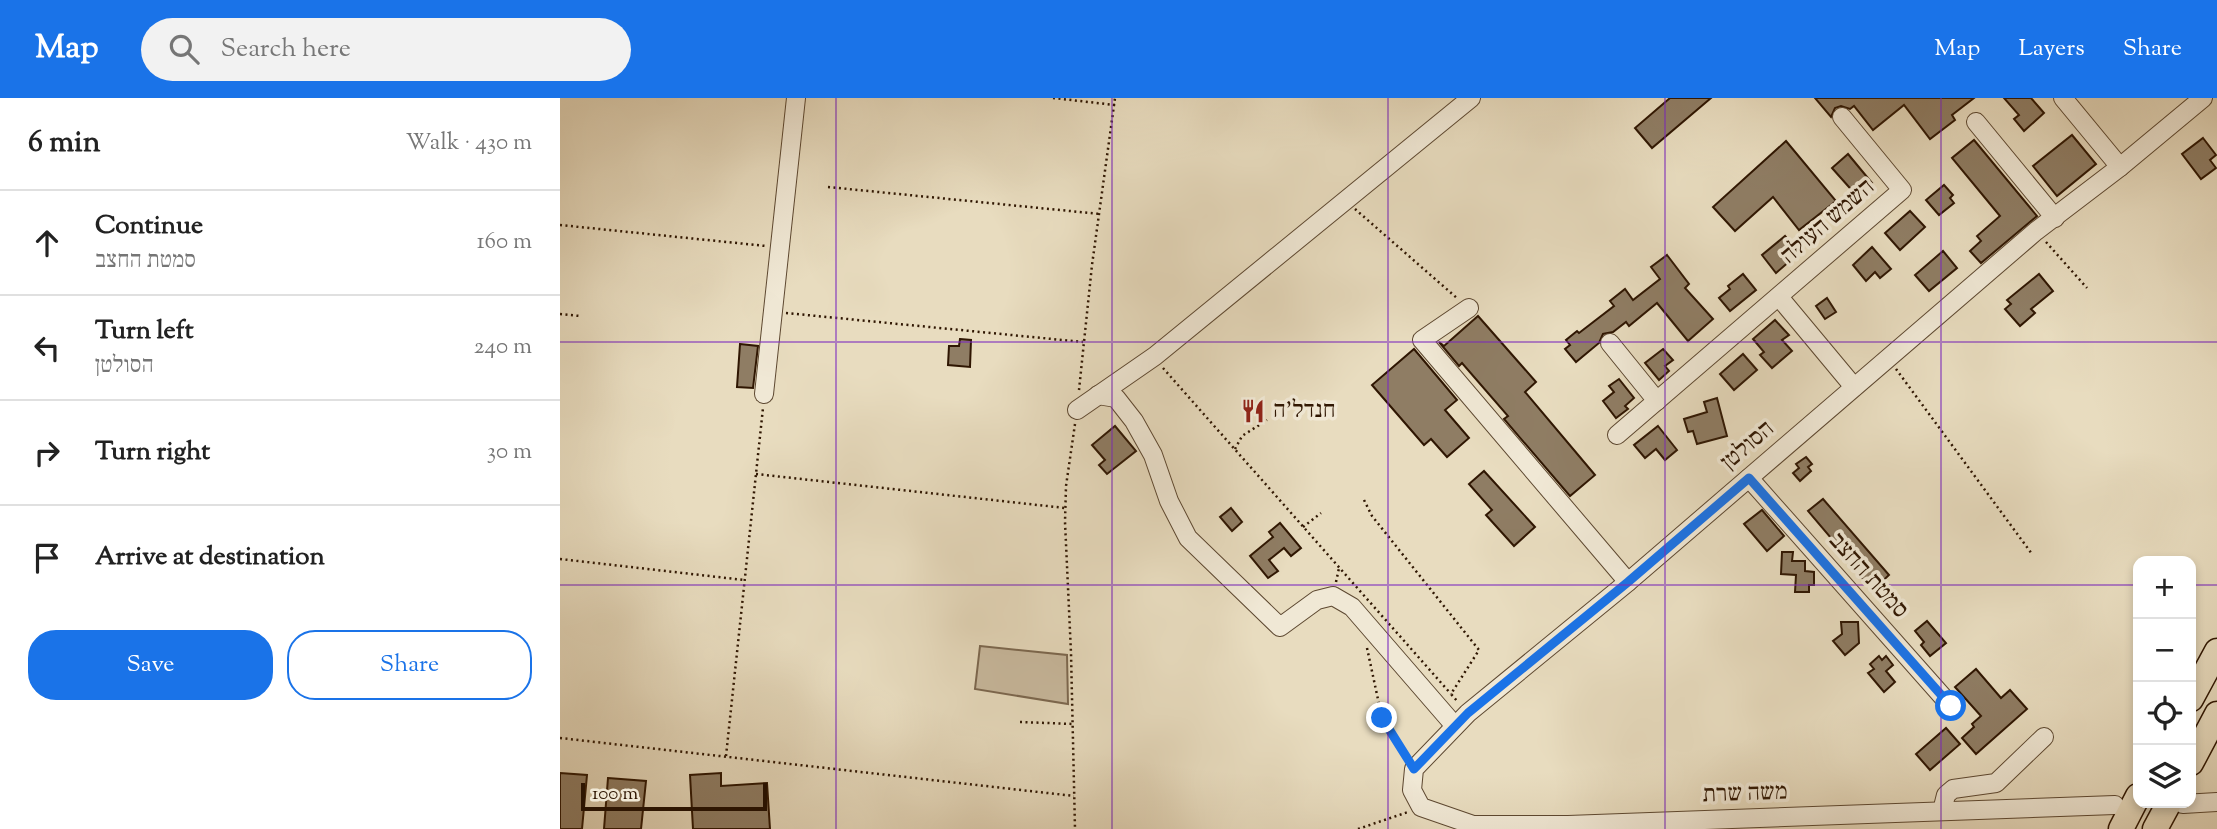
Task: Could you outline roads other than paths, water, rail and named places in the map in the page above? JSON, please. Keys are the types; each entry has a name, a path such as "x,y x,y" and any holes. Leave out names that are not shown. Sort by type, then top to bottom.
{"highway":[{"path":"2196,690 2217,651"},
{"path":"2196,754 2217,714"},
{"path":"2120,829 2133,805"},
{"path":"2155,829 2166,808"}],"street":[{"path":"764,394 796,98"},
{"path":"1077,410 1155,356 1471,98"},
{"path":"2063,98 2120,167"},
{"name":"הסולטן","path":"1421,807 1412,790 1414,769 1468,713 1628,582 2036,232 2203,98"},
{"name":"השמש העולה","path":"1617,435 1902,190 1842,117"},
{"path":"1976,122 2055,218"},
{"name":"השמש העולה","path":"1779,297 1854,387"},
{"path":"1469,309 1422,341 1628,582"},
{"path":"1611,343 1657,401"},
{"path":"1098,395 1116,398 1134,421 1153,455 1169,501 1188,538 1280,627 1317,600 1334,596 1352,607 1455,726"},
{"name":"סמטת החצב","path":"1749,478 1951,706"},
{"path":"1942,811 1946,794 1953,789 1996,783 2044,737"},
{"path":"2196,803 2217,802"},
{"name":"משה שרת","path":"1421,807 1473,825 1568,825 2115,805"}],"place":[{"name":"חנדל'ה","path":"1253,411"}]}
